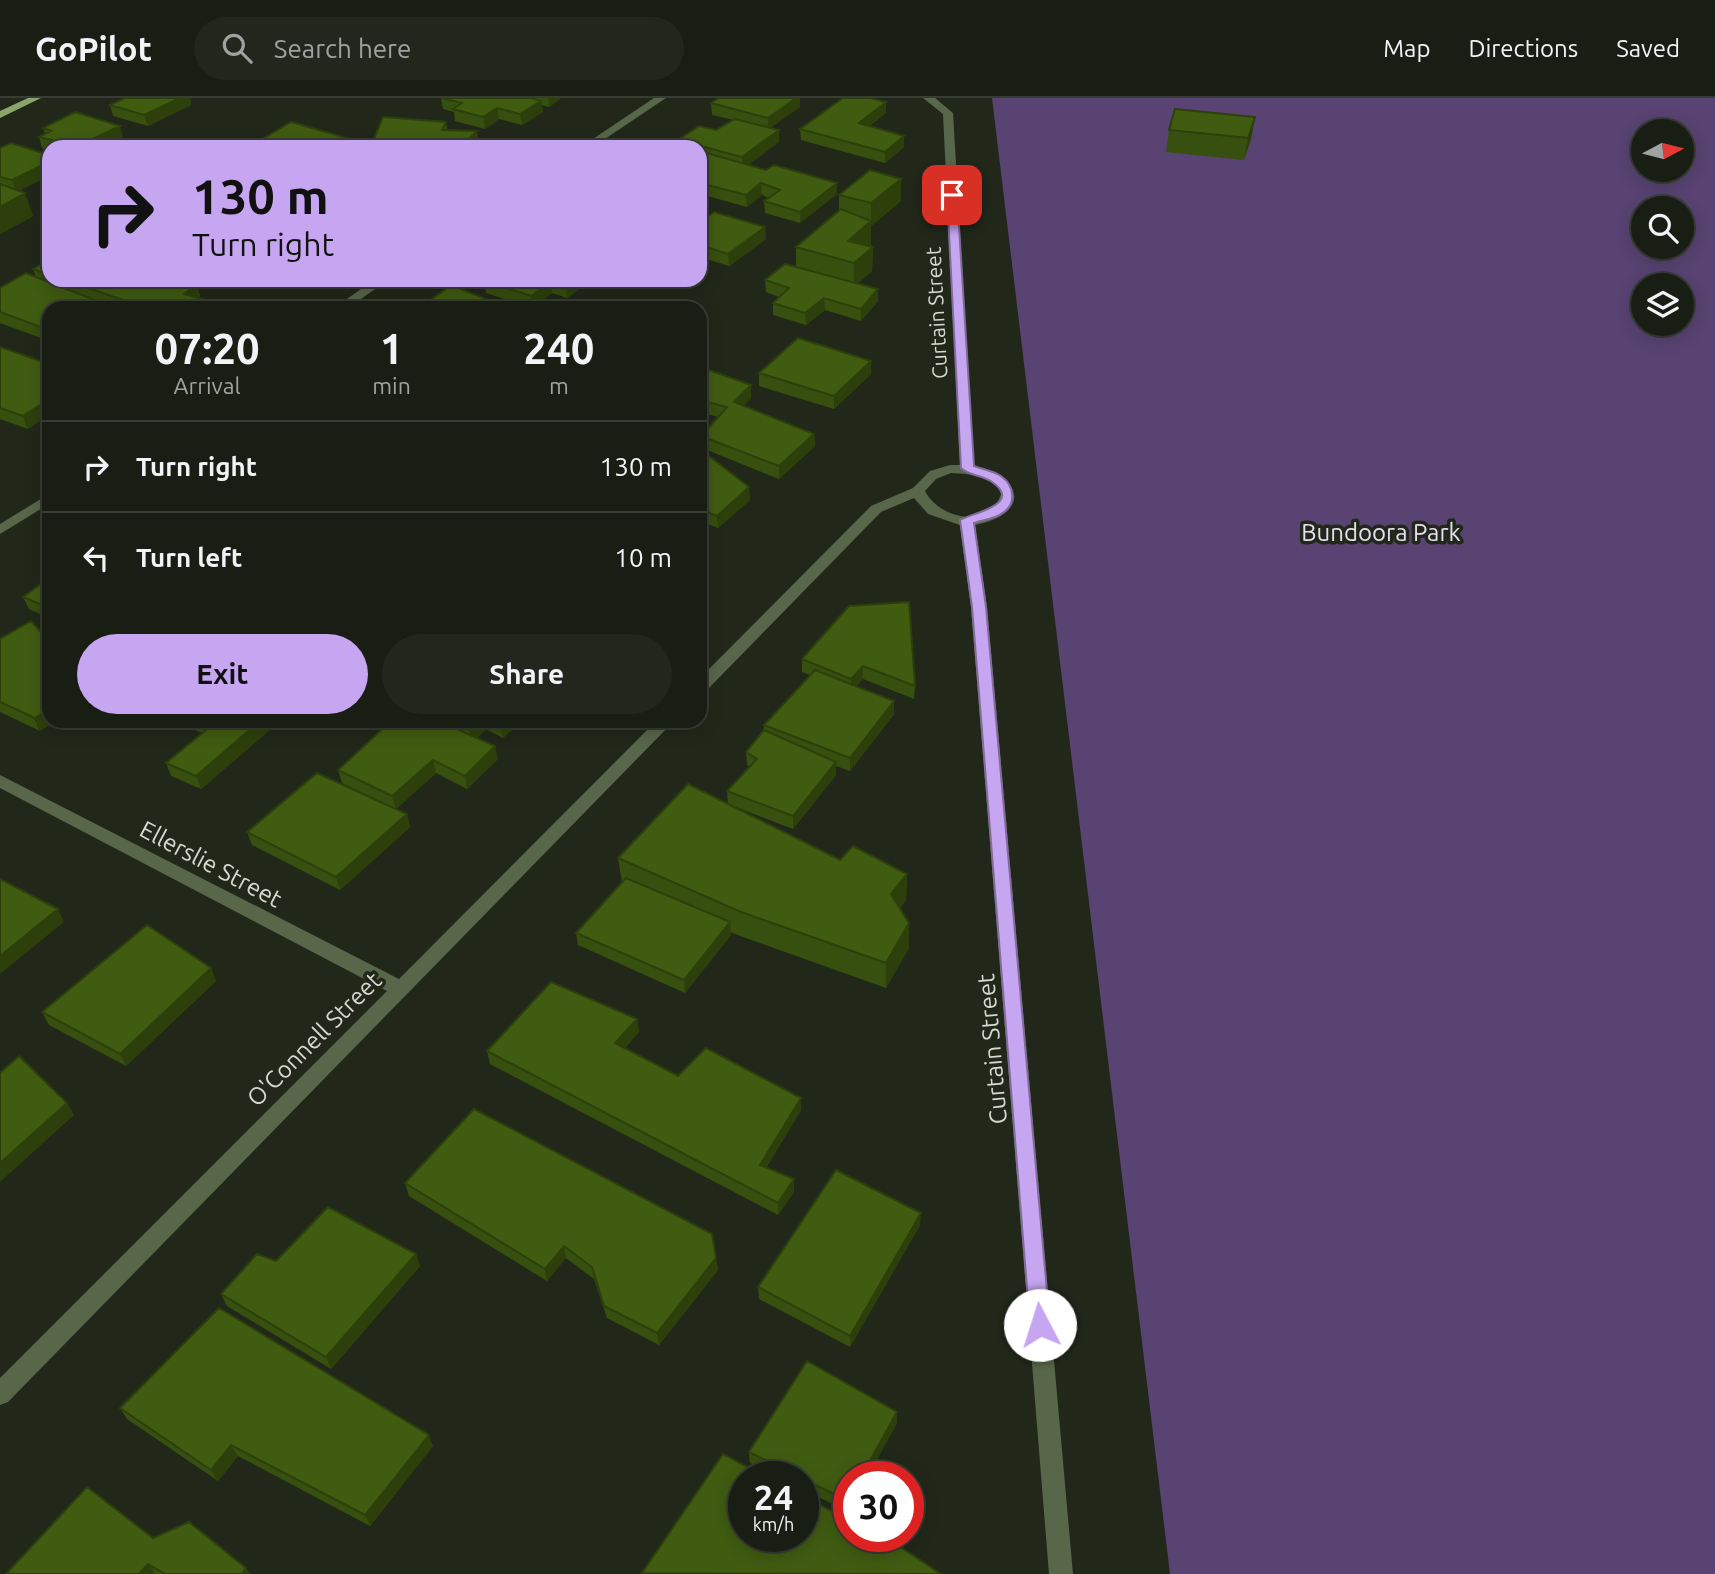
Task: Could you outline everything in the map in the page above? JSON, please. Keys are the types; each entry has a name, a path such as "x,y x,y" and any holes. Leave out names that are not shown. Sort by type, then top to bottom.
{"main road":[{"path":"0,115 36,98"}],"street":[{"path":"597,140 661,98"},
{"name":"Curtain Street","path":"928,98 947,113 967,468"},
{"path":"351,301 372,287"},
{"path":"707,680 876,509 918,491 923,481 950,469 967,468 995,478 1004,486 1007,495 1004,505 996,513 967,520 947,519 932,512 921,502 918,491"},
{"path":"0,530 42,503"},
{"name":"Curtain Street","path":"967,520 979,607 1061,1574"},
{"name":"O'Connell Street","path":"0,1394 659,728"},
{"name":"Ellerslie Street","path":"0,781 401,989"}],"green space":[{"name":"Bundoora Park","path":"992,98 1715,98 1715,1574 1170,1574"}],"building":[{"path":"125,98 180,98 144,115 110,105"},
{"path":"442,98 531,98 541,101 520,114 497,108 483,117 453,109 462,103"},
{"path":"719,98 796,98 768,118 711,103"},
{"path":"843,98 870,98 886,102 859,123 904,136 885,152 800,129"},
{"path":"1175,109 1255,117 1248,138 1169,130"},
{"path":"75,112 120,126 91,140 52,140 39,137 51,131 43,128"},
{"path":"383,117 446,122 442,130 477,131 468,140 373,140"},
{"path":"735,119 779,130 742,157 707,148 707,140 678,140 699,126 716,130"},
{"path":"291,122 354,140 261,140"},
{"path":"11,143 42,153 42,165 12,180 0,177 0,148"},
{"path":"707,153 766,170 774,165 837,183 800,212 764,201 780,190 761,183 746,195 707,185"},
{"path":"870,170 901,179 871,203 839,195"},
{"path":"0,184 25,193 0,207"},
{"path":"841,209 871,221 848,241 873,247 854,263 796,247"},
{"path":"714,212 765,227 728,254 707,247 707,217"},
{"path":"42,264 42,272 33,269"},
{"path":"785,264 878,289 861,309 824,298 805,313 773,303 789,288 765,280"},
{"path":"26,273 42,279 42,287 62,287 97,301 42,301 42,327 0,312 0,288"},
{"path":"85,287 193,287 184,294 206,300 204,301 126,301"},
{"path":"448,287 456,287 491,301 429,301"},
{"path":"503,287 543,287 531,296"},
{"path":"798,338 871,361 834,396 759,373"},
{"path":"0,347 42,362 42,404 23,416 0,408"},
{"path":"707,369 751,385 734,402 814,434 779,466 707,438 707,429 727,407 707,402"},
{"path":"707,454 749,487 717,516 707,512"},
{"path":"42,583 42,605 23,597"},
{"path":"909,602 915,686 863,666 851,679 802,659 849,606"},
{"path":"31,621 42,633 42,714 35,718 0,702 0,639"},
{"path":"815,670 894,701 850,758 764,725"},
{"path":"208,728 252,728 196,776 166,763"},
{"path":"383,728 455,728 495,746 465,776 433,760 392,796 338,770"},
{"path":"764,730 836,762 793,816 727,791 757,759 746,752"},
{"path":"317,773 407,814 336,877 247,832"},
{"path":"688,784 840,860 853,846 907,874 891,894 909,923 886,963 741,912 618,858"},
{"path":"626,878 730,922 684,980 576,933"},
{"path":"0,879 58,909 0,956"},
{"path":"147,925 211,968 120,1054 42,1012"},
{"path":"551,982 637,1019 615,1043 678,1076 706,1048 801,1098 760,1165 794,1179 778,1203 487,1051"},
{"path":"19,1056 67,1103 0,1163 0,1073"},
{"path":"474,1109 712,1234 716,1258 657,1333 604,1306 592,1267 564,1246 545,1269 405,1183"},
{"path":"836,1170 921,1213 850,1336 758,1287"},
{"path":"328,1207 416,1254 326,1357 221,1294 257,1254 276,1261"},
{"path":"219,1308 429,1435 365,1515 231,1445 211,1470 120,1408"},
{"path":"807,1361 897,1412 870,1461 833,1461 833,1494 819,1487 819,1461 767,1461 749,1452"},
{"path":"723,1454 736,1461 728,1461 728,1552 819,1552 819,1504 833,1512 833,1552 908,1552 941,1574 642,1573"},
{"path":"87,1487 153,1538 189,1522 246,1568 242,1574 165,1574 148,1564 139,1574 6,1574"}],"route":[{"path":"952,195 967,468 995,478 1004,486 1007,495 1004,505 996,513 967,520 979,607 1040,1325"}]}
